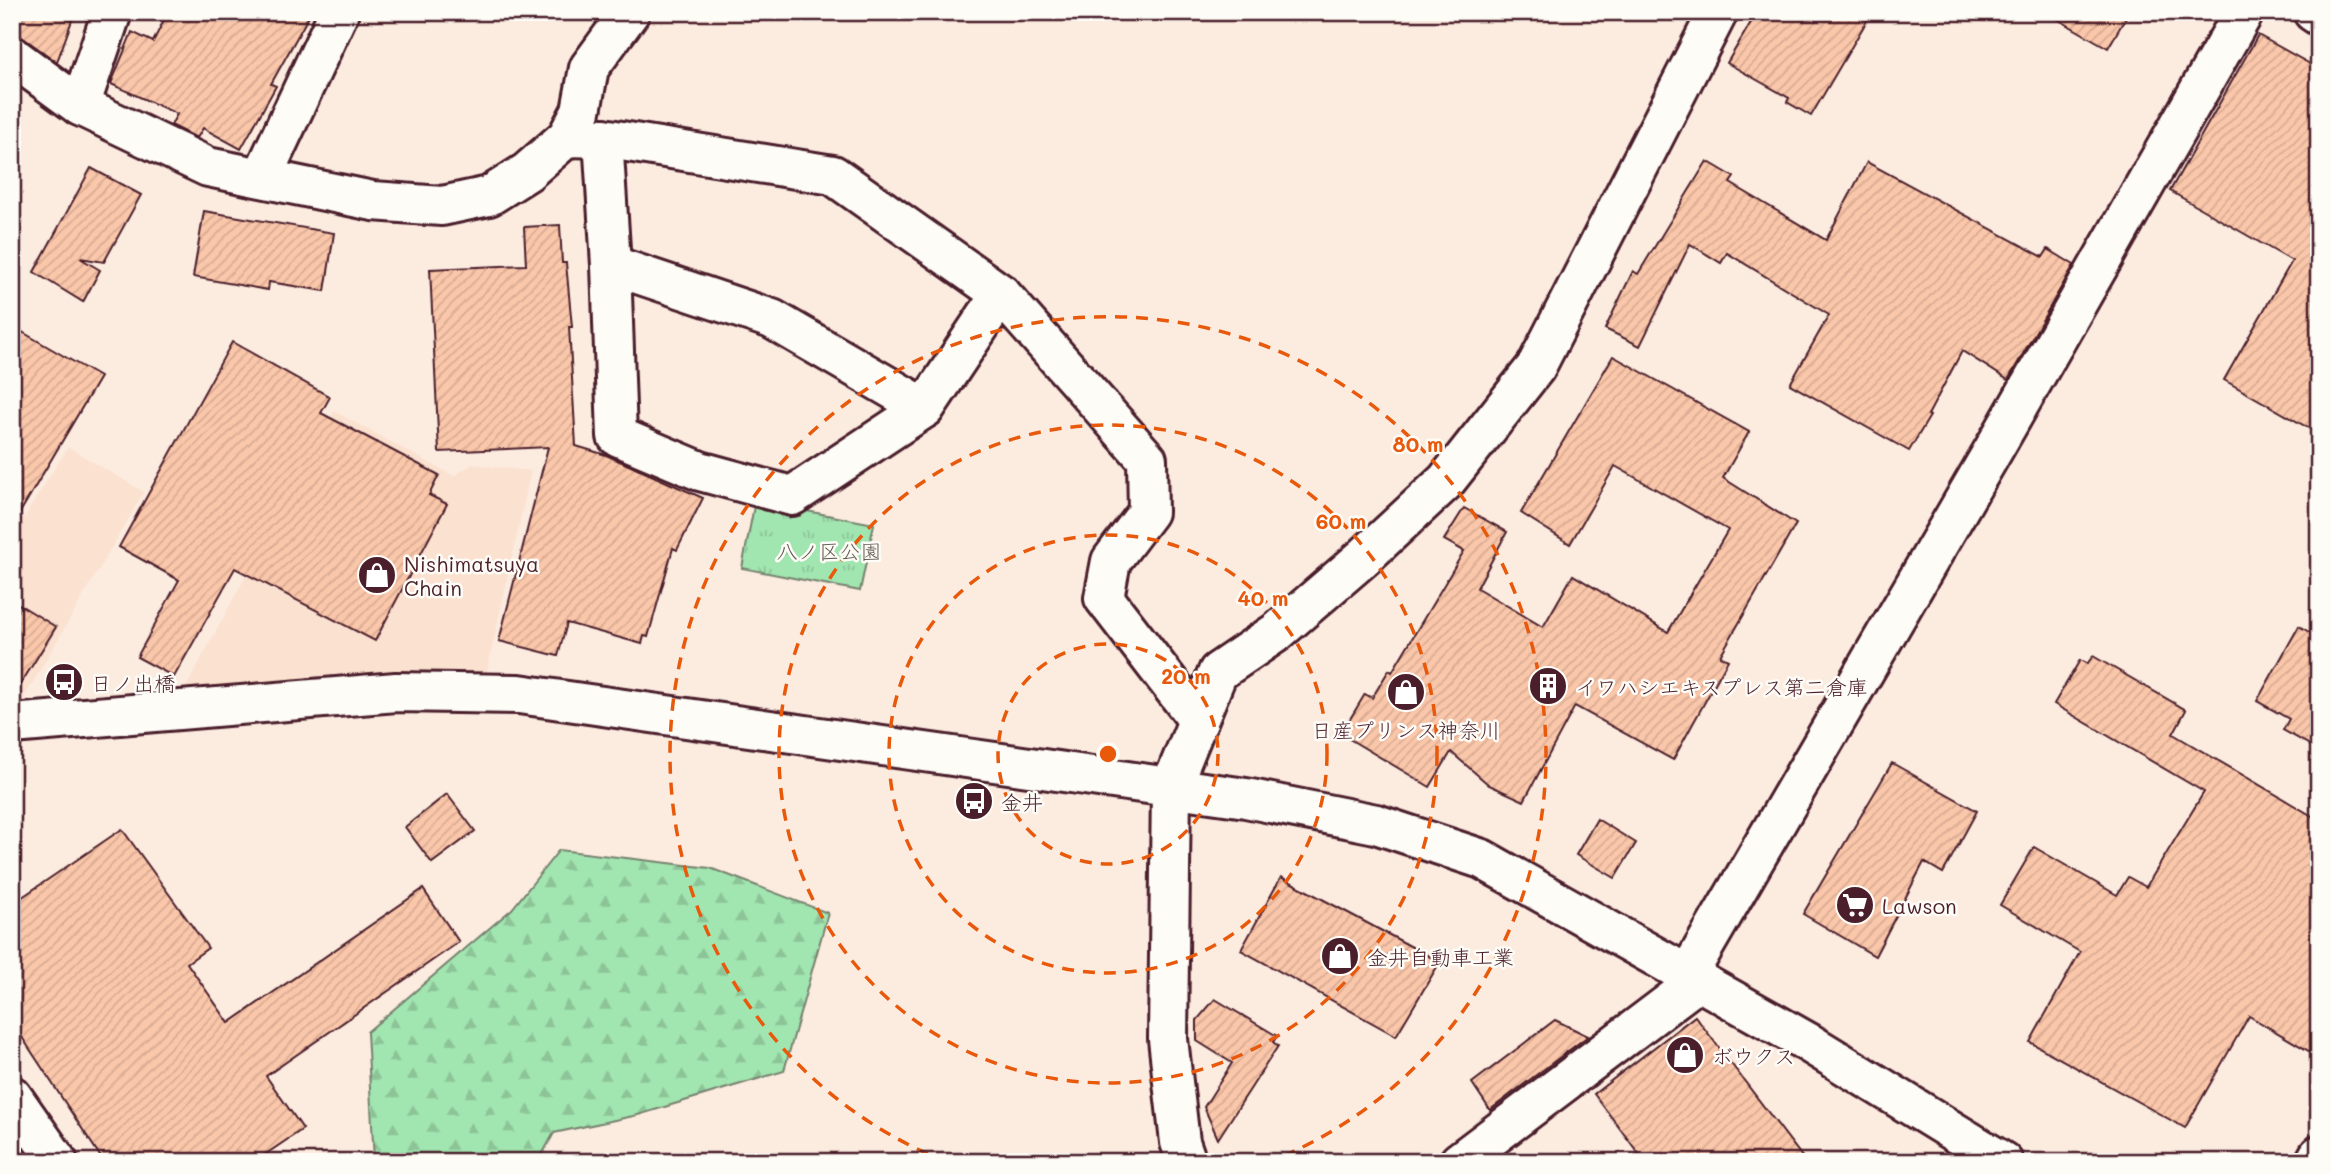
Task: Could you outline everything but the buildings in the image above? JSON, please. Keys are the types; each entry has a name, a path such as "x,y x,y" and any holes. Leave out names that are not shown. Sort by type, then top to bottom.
{"street":[{"path":"80,106 112,12"},
{"path":"262,177 339,12"},
{"path":"629,12 589,68 581,111 611,265 617,436 700,471 792,496 925,408 1001,294"},
{"path":"1187,1162 1180,1142 1168,1039 1171,787 1218,672 1277,632 1446,481 1535,367 1718,12"},
{"path":"1459,1162 1692,979 2244,12"},
{"path":"2313,12 2319,16"},
{"path":"12,56 80,106 208,167 373,201 442,206 489,196 585,138 834,175 1001,294 1147,459 1149,512 1111,561 1104,598 1198,720"},
{"path":"611,265 772,318 925,408"},
{"path":"12,724 396,692 519,694 1246,798 1376,824 1482,859 1809,1043 2003,1162"},
{"path":"12,1096 58,1162"},
{"path":"2315,1162 2319,1154"}],"shaded area":[{"name":"Nishimatsuya Chain","path":"334,411 454,476 472,464 531,471 486,676 183,693"},
{"path":"68,447 144,492 17,710 12,710 12,537"}],"green space":[{"name":"八ノ区公園","path":"755,501 874,524 860,591 742,568"},
{"path":"559,850 710,868 828,913 784,1071 638,1115 554,1133 538,1162 374,1162 367,1032 512,909"}],"place":[{"name":"Nishimatsuya Chain","path":"377,575"},
{"name":"日ノ出橋","path":"64,682"},
{"name":"イワハシエキスプレス第二倉庫","path":"1548,686"},
{"name":"日産プリンス神奈川","path":"1406,692"},
{"name":"金井","path":"974,801"},
{"name":"Lawson","path":"1855,905"},
{"name":"金井自動車工業","path":"1340,956"},
{"name":"ボウクス","path":"1685,1055"}]}
